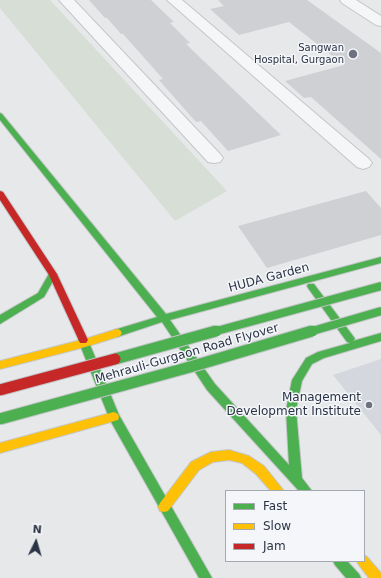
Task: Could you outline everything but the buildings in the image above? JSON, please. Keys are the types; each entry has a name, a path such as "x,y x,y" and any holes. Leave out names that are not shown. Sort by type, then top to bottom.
{"main road":[{"path":"0,115 164,318 211,387 305,490"},
{"path":"0,194 54,274 85,343 114,417 164,507 206,578"},
{"name":"HUDA Garden","path":"0,365 85,343 164,318 381,260"},
{"path":"0,320 41,295 54,274"},
{"path":"306,281 354,345"},
{"name":"Mehrauli-Gurgaon Road Flyover","path":"0,390 381,286"},
{"name":"Mehrauli-Gurgaon Road Flyover","path":"0,419 190,367 381,311"},
{"path":"296,479 291,410 297,380 310,361 321,355 381,337"},
{"path":"0,448 114,417"},
{"path":"164,507 195,466 211,457 229,456 245,459 260,470 277,490"},
{"path":"340,562 355,578"},
{"path":"364,562 377,578"}],"street":[{"path":"66,0 214,158"},
{"path":"174,0 363,163"},
{"path":"346,0 381,22"}],"shaded area":[{"path":"0,0 50,0 227,191 175,221 0,8"},
{"name":"Management Development Institute","path":"381,359 381,435 333,375"}],"traffic: fast":[{"path":"0,115 164,318 211,387 305,490"},
{"path":"117,333 164,318 381,260"},
{"path":"0,320 41,295 53,274"},
{"path":"311,286 350,339"},
{"path":"115,359 381,286"},
{"path":"0,419 190,367 381,311"},
{"path":"296,479 291,410 297,380 309,361 321,355 381,337"},
{"path":"83,340 114,417 206,578"},
{"path":"340,562 355,578"}],"traffic: slow":[{"path":"0,365 85,343 117,333"},
{"path":"0,448 114,417"},
{"path":"164,507 195,466 211,457 229,455 245,459 260,470 277,490"},
{"path":"364,562 377,578"}],"traffic: jam":[{"path":"0,194 53,274 83,340"},
{"path":"0,390 115,359"}],"place":[{"name":"Sangwan Hospital, Gurgaon","path":"353,54"},
{"name":"Management Development Institute","path":"369,405"}]}
